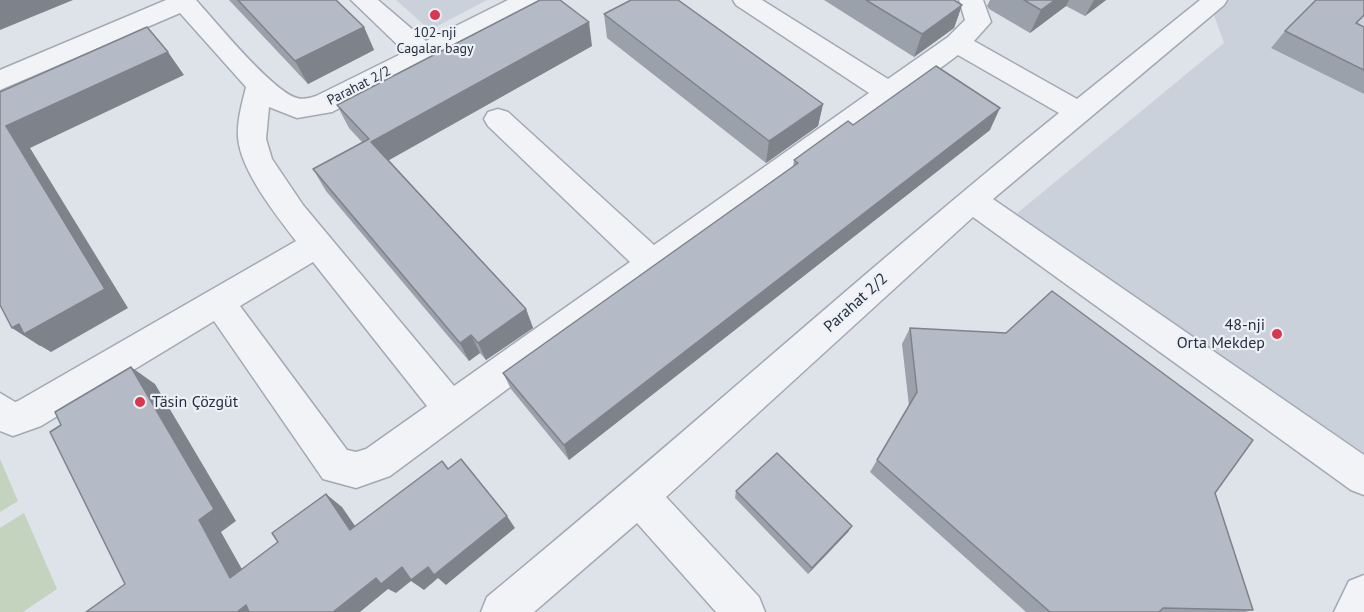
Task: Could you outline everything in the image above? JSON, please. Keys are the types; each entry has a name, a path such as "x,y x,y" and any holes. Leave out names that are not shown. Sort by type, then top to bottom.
{"street":[{"path":"363,0 423,53"},
{"name":"Parahat 2/2","path":"0,81 183,1 275,99 295,108 322,105 528,0"},
{"path":"745,0 890,93"},
{"path":"219,302 336,466 356,470 377,463 957,43 978,22 971,0"},
{"name":"Parahat 2/2","path":"502,612 639,496 972,200 1215,0"},
{"path":"957,43 1079,112"},
{"path":"260,85 252,120 252,139 258,160 292,213 451,409"},
{"path":"498,119 653,264"},
{"path":"972,200 1364,477"},
{"path":"0,410 13,419 28,414 317,244"},
{"path":"639,496 744,612"},
{"path":"1355,612 1364,596"}],"shaded area":[{"name":"102-nji Cagalar bagy","path":"396,0 487,0 430,30"},
{"name":"48-nji Orta Mekdep","path":"1227,0 1364,0 1364,453 1015,215 1224,43 1214,15"}],"green space":[{"path":"0,459 18,501 0,512"},
{"path":"24,513 57,589 23,612 0,612 0,528"}],"building":[{"path":"238,0 336,0 364,27 295,61"},
{"path":"540,0 560,0 589,22 371,142 526,309 478,343 471,335 460,343 313,169 369,139 337,105"},
{"path":"631,0 678,0 823,104 769,141 604,14"},
{"path":"866,0 954,0 962,5 922,34"},
{"path":"1024,0 1055,0 1041,10"},
{"path":"1316,0 1364,0 1364,15 1356,23 1364,27 1364,70 1285,31"},
{"path":"147,27 168,52 6,126 105,289 24,334 19,324 12,328 0,305 0,92"},
{"path":"936,66 1000,108 564,445 503,373 798,163 794,160 848,121 853,125"},
{"path":"1052,291 1253,440 1215,493 1253,610 1163,608 1159,612 1050,612 877,460 917,392 910,328 1006,333"},
{"path":"131,367 214,509 199,520 230,578 278,542 272,533 326,494 350,530 442,461 448,469 461,459 507,516 434,575 428,567 411,580 402,567 381,584 376,578 333,612 249,612 246,605 237,612 86,612 125,584 50,432 61,425 55,412"},
{"path":"777,453 852,526 812,568 736,491"}],"place":[{"name":"102-nji Cagalar bagy","path":"435,15"},
{"name":"48-nji Orta Mekdep","path":"1277,334"},
{"name":"Täsin Çözgüt","path":"140,402"}]}
